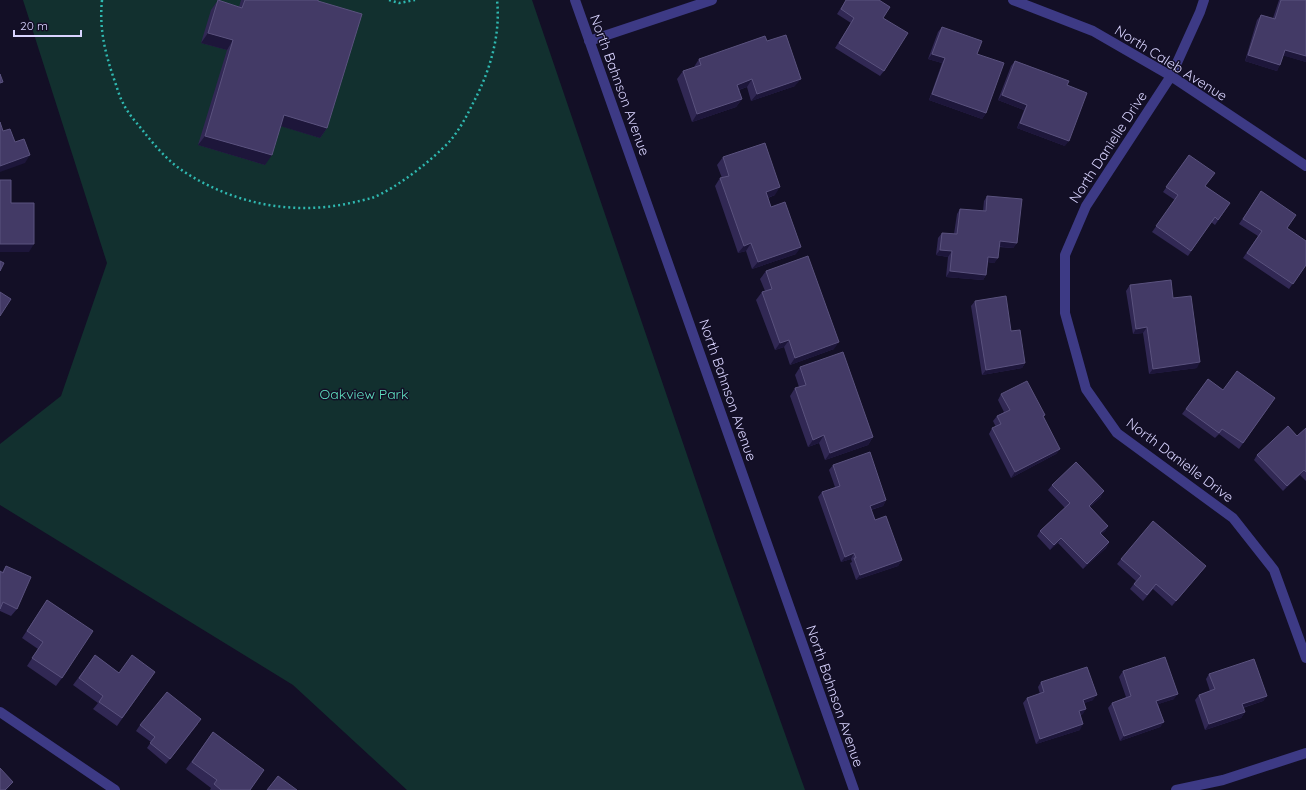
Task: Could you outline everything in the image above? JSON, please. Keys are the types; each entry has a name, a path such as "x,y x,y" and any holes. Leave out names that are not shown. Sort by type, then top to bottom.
{"street":[{"name":"North Bahnson Avenue","path":"575,0 588,41 854,790"},
{"path":"588,41 712,0"},
{"name":"North Caleb Avenue","path":"1013,0 1093,31 1171,76 1306,166"},
{"name":"North Danielle Drive","path":"1204,0 1171,76 1086,206 1065,256 1065,313 1086,389 1117,433 1233,518 1274,570 1306,658"},
{"path":"0,712 115,790"},
{"path":"1176,790 1222,780 1306,753"}],"path":[{"path":"102,0 102,30 105,50 123,104 134,120 158,148 182,170 230,195 251,202 290,208 331,207 372,198 408,177 450,140 465,120 489,69 499,13 497,0"},
{"path":"389,0 399,3 415,0"}],"green space":[{"name":"Oakview Park","path":"23,0 532,0 716,540 805,790 407,790 293,685 0,505 0,444 61,396 107,263"}],"building":[{"path":"218,0 242,8 245,0 318,0 362,14 327,128 284,115 272,155 205,136 233,40 208,33"},
{"path":"846,0 879,0 890,7 883,18 908,33 884,71 839,43 854,18 841,9"},
{"path":"1281,0 1306,0 1306,56 1285,50 1280,65 1248,55 1261,15 1275,19"},
{"path":"942,27 982,41 977,54 1004,63 986,113 932,94 945,58 932,54"},
{"path":"786,35 801,79 757,94 752,79 737,85 742,99 697,114 683,71 701,65 699,59 765,36 767,41"},
{"path":"1015,61 1069,81 1067,85 1087,93 1069,141 1020,123 1027,105 1002,95"},
{"path":"0,74 3,82 0,83"},
{"path":"0,122 3,131 10,129 15,142 24,139 30,155 0,166"},
{"path":"765,143 780,187 766,192 771,207 785,202 801,247 758,262 751,243 744,246 720,178 729,176 723,157"},
{"path":"1189,155 1215,173 1205,186 1230,203 1218,220 1215,217 1191,251 1156,226 1178,195 1166,187"},
{"path":"0,180 11,180 11,203 34,203 34,244 0,244"},
{"path":"1261,191 1296,215 1287,228 1306,241 1306,265 1293,284 1247,253 1262,231 1243,219"},
{"path":"987,196 1022,199 1017,243 1000,241 998,258 988,257 986,275 950,271 952,251 940,250 942,233 957,234 960,209 986,211"},
{"path":"808,256 839,342 795,358 789,340 780,343 762,292 772,289 766,271"},
{"path":"0,261 4,263 0,271"},
{"path":"1171,280 1173,298 1191,296 1200,362 1153,369 1147,327 1136,329 1130,285"},
{"path":"0,292 11,299 0,316"},
{"path":"1006,296 1011,331 1020,330 1025,363 986,370 975,301"},
{"path":"843,352 873,437 830,453 824,435 813,440 795,388 806,385 800,367"},
{"path":"1237,371 1275,398 1243,443 1222,429 1219,433 1186,409 1208,379 1223,390"},
{"path":"1027,381 1045,415 1043,416 1060,449 1015,472 992,428 1001,424 997,416 1010,410 1001,394"},
{"path":"1288,426 1297,436 1306,428 1306,472 1304,470 1287,486 1257,455"},
{"path":"870,452 886,500 870,506 875,520 886,516 902,560 860,575 854,558 856,558 854,553 845,557 822,492 840,486 833,465"},
{"path":"1076,462 1104,491 1089,506 1108,526 1100,533 1109,542 1087,564 1061,538 1054,545 1040,531 1070,503 1052,485"},
{"path":"1153,521 1206,566 1176,601 1156,584 1147,595 1134,584 1141,576 1121,559"},
{"path":"6,566 31,577 17,609 3,602 0,609 0,571 3,573"},
{"path":"47,600 93,631 62,678 32,658 43,642 27,631"},
{"path":"95,655 119,673 132,655 155,672 122,718 99,702 103,696 79,678"},
{"path":"1165,657 1178,694 1156,701 1164,722 1124,736 1112,703 1131,696 1123,671"},
{"path":"1254,659 1267,696 1242,704 1245,712 1209,724 1199,695 1215,689 1209,674"},
{"path":"1087,667 1097,695 1083,700 1086,709 1079,711 1083,724 1040,739 1027,698 1044,692 1041,682"},
{"path":"167,692 201,719 170,759 150,743 155,737 140,725"},
{"path":"213,732 264,770 250,790 221,790 214,784 217,780 192,762"},
{"path":"0,768 13,782 5,790 0,790"},
{"path":"278,776 297,790 267,790"}]}
